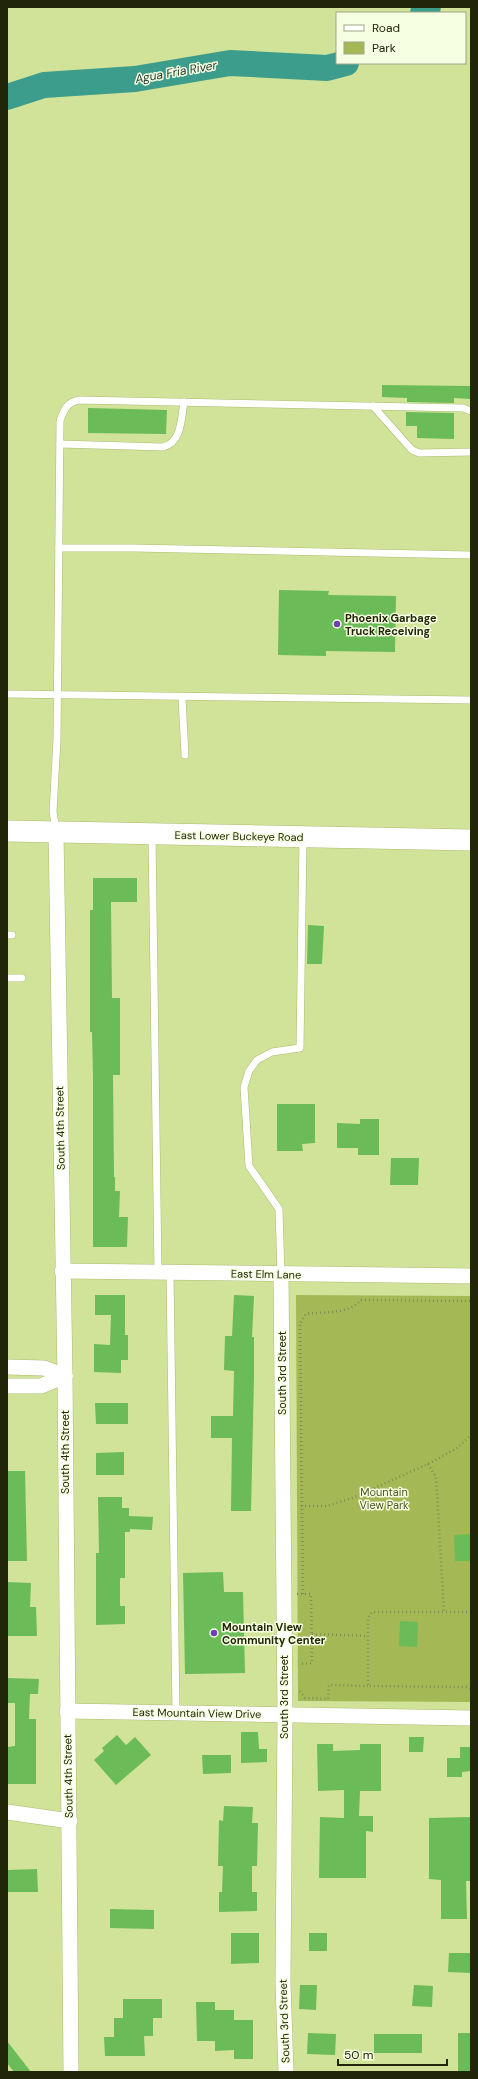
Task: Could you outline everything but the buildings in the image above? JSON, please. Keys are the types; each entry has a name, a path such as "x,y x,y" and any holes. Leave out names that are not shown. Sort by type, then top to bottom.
{"main road":[{"name":"East Lower Buckeye Road","path":"7,831 303,838 471,840"}],"street":[{"name":"South 4th Street","path":"56,832 62,1271 65,1376 71,2072"},
{"name":"East Elm Lane","path":"62,1271 471,1276"},
{"name":"South 3rd Street","path":"281,1274 285,1714 283,1983 286,2072"},
{"path":"7,1367 44,1368 65,1376"},
{"path":"7,1386 41,1386 65,1376"},
{"name":"East Mountain View Drive","path":"67,1711 471,1718"},
{"path":"7,1812 70,1820"}],"lane":[{"path":"56,832 52,812 57,696 60,421 64,408 72,402 184,402 463,408 471,411"},
{"path":"60,444 163,448 170,445 177,436 184,402"},
{"path":"373,406 412,450 419,453 471,452"},
{"path":"59,548 134,548 471,555"},
{"path":"7,694 182,698 471,700"},
{"path":"182,698 185,755"},
{"path":"152,835 176,1712"},
{"path":"281,1274 279,1209 249,1166 244,1087 249,1071 257,1060 272,1052 300,1048 303,838"},
{"path":"7,978 22,978"}],"path":[{"path":"303,1594 300,1323 306,1314 344,1311 356,1306 361,1300 471,1301"},
{"path":"283,1506 327,1506 352,1498 428,1464 457,1448 471,1435"},
{"path":"428,1464 436,1477 444,1611"},
{"path":"284,1594 311,1594 312,1663 299,1664 299,1670"},
{"path":"368,1686 368,1618 372,1612 471,1612"},
{"path":"312,1634 368,1636"},
{"path":"300,1684 300,1690 305,1698 328,1699 329,1684 466,1687 471,1689"}],"green space":[{"name":"Mountain View Park","path":"296,1295 471,1296 471,1702 298,1701"}],"waterway":[{"name":"Agua Fria River","path":"424,12 428,7"},
{"name":"Agua Fria River","path":"7,97 44,85 135,79 230,63 327,68 342,64"}],"place":[{"name":"Phoenix Garbage Truck Receiving","path":"337,624"},
{"name":"Mountain View Community Center","path":"214,1633"}]}
